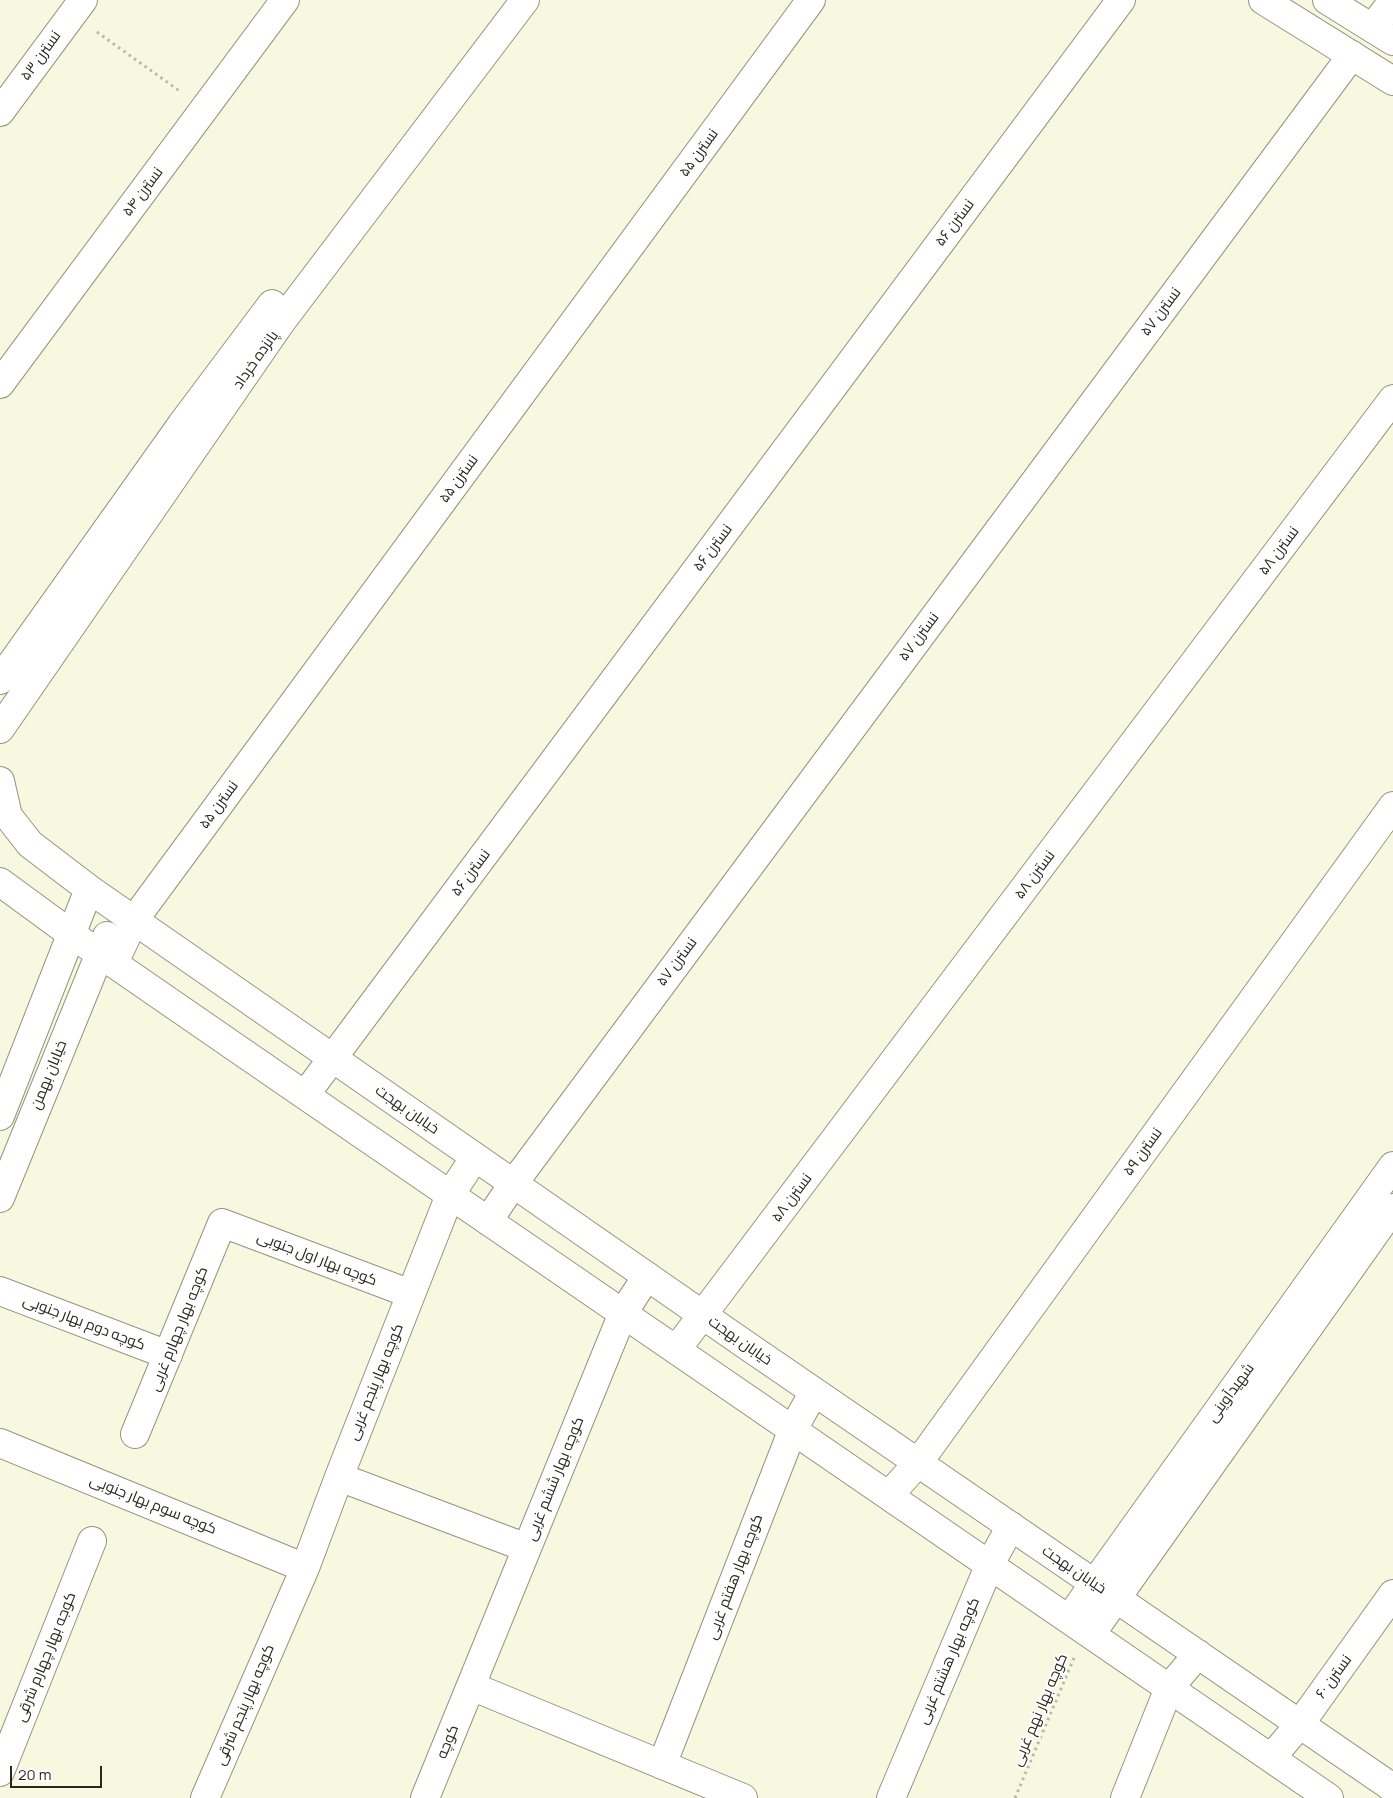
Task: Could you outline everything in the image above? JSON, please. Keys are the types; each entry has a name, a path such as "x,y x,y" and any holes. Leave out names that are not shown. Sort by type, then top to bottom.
{"street":[{"name":"نسترن ۵۴","path":"0,384 285,0"},
{"name":"پانزده خرداد","path":"0,680 182,424 502,0"},
{"name":"پانزده خرداد","path":"0,729 282,322 525,0"},
{"name":"نسترن ۵۵","path":"106,958 127,915 812,0"},
{"name":"نسترن ۵۶","path":"305,1095 1120,0"},
{"path":"1263,0 1393,81"},
{"path":"1328,0 1383,35 1393,1"},
{"name":"نسترن ۵۳","path":"0,112 77,7"},
{"name":"نسترن ۵۷","path":"488,1221 513,1184 1352,55"},
{"name":"نسترن ۵۸","path":"676,1350 704,1316 1393,399"},
{"path":"0,781 8,816 30,844"},
{"name":"نسترن ۵۹","path":"888,1495 918,1463 1393,806"},
{"path":"0,824 30,844"},
{"name":"خیابان بهجت","path":"30,844 89,889 513,1184 1393,1788"},
{"path":"0,882 71,934 1327,1797 1353,1760"},
{"name":"خیابان بهمن","path":"0,1116 89,889"},
{"name":"خیابان بهمن","path":"0,1198 106,958"},
{"name":"کوچه بهار پنجم غربی","path":"286,1612 305,1568 450,1195 475,1157"},
{"name":"شهیدآوینی","path":"1082,1628 1105,1591 1393,1166"},
{"name":"شهیدآوینی","path":"1105,1591 1393,1208"},
{"name":"کوچه بهار اول جنوبی","path":"222,1223 411,1294"},
{"name":"کوچه بهار چهارم غربی","path":"135,1434 222,1223"},
{"name":"کوچه بهار ششم غربی","path":"471,1686 623,1313 647,1276"},
{"name":"کوچه دوم بهار جنوبی","path":"0,1291 168,1355"},
{"name":"کوچه بهار هفتم غربی","path":"662,1765 793,1429 814,1392"},
{"name":"کوچه سوم بهار جنوبی","path":"0,1443 305,1568"},
{"path":"339,1477 527,1548"},
{"name":"کوچه بهار هشتم غربی","path":"891,1798 990,1564 1010,1526"},
{"name":"کوجه بهار چهارم شرقی","path":"0,1772 92,1542"},
{"name":"نسترن ۶۰","path":"1271,1758 1300,1724 1393,1594"},
{"name":"کوچه بهار پنجم شرقی","path":"205,1798 286,1612"},
{"path":"1125,1798 1169,1688 1198,1654"},
{"path":"471,1686 743,1798"},
{"name":"کوچه","path":"425,1798 471,1686"}],"path":[{"path":"77,7 204,109"},
{"name":"کوچه بهار نهم غربی","path":"1015,1798 1082,1628"}]}
